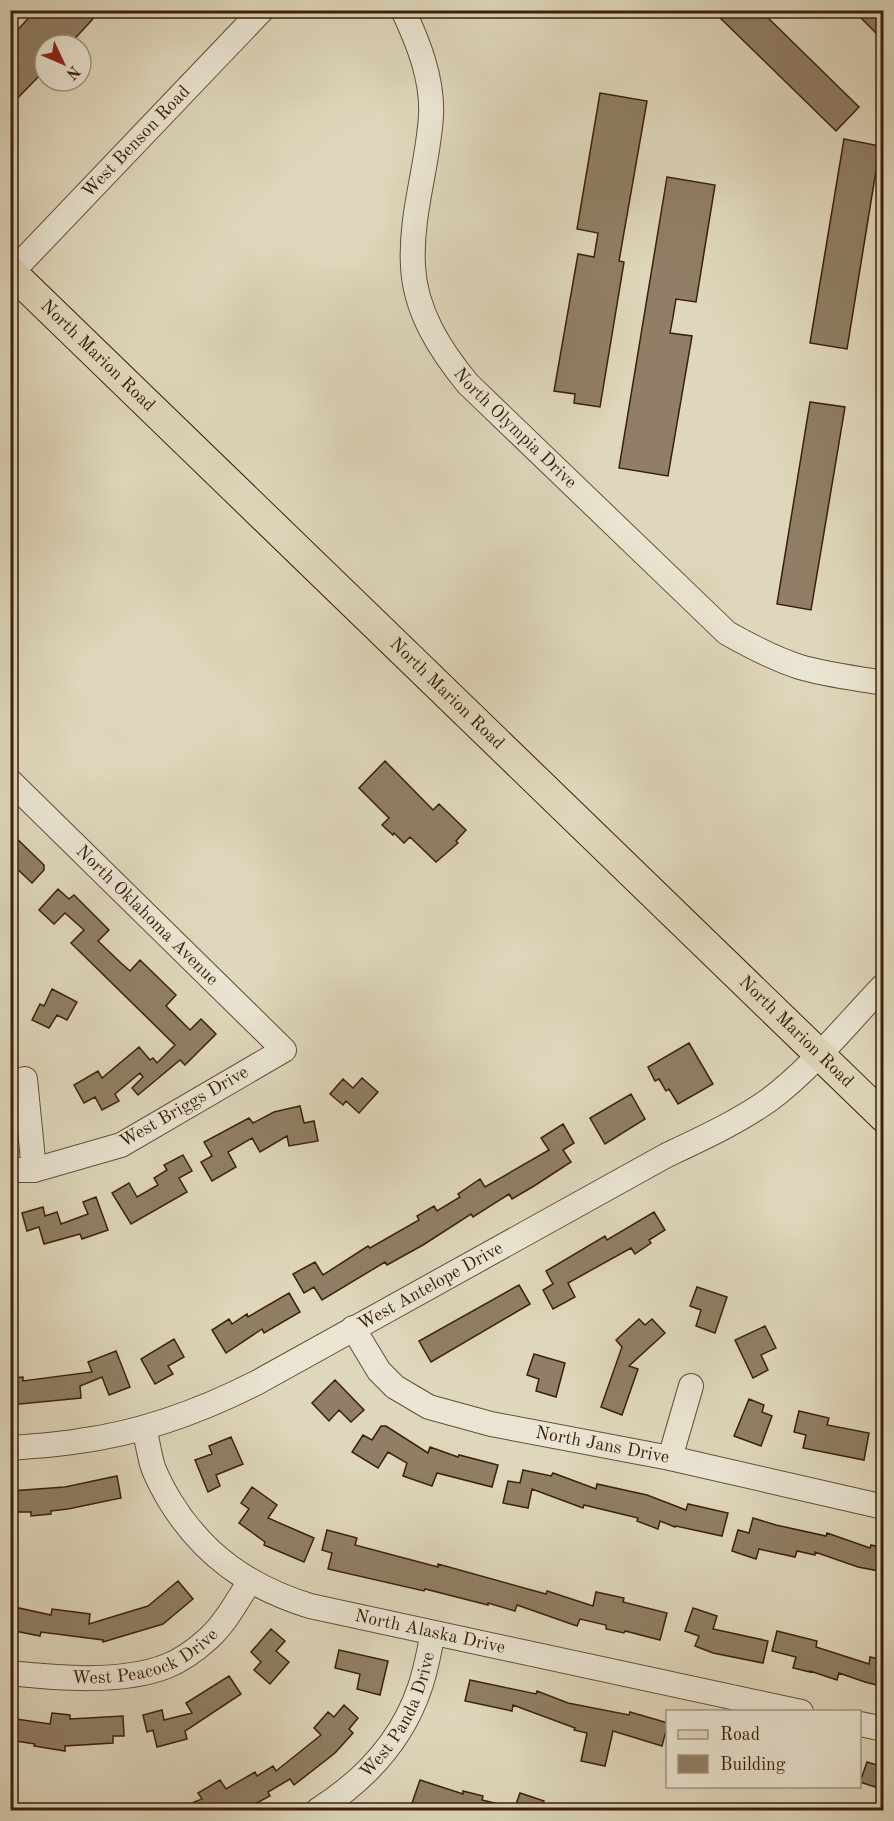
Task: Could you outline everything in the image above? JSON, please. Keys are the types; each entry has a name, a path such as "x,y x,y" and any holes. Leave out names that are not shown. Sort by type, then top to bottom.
{"main road":[{"name":"North Marion Road","path":"11,273 884,1117"}],"street":[{"name":"West Benson Road","path":"11,273 262,10"},
{"name":"North Olympia Drive","path":"403,10 414,34 429,81 431,114 424,172 415,215 413,267 423,313 443,354 468,384 727,633 756,650 798,666 835,675 884,682"},
{"name":"North Oklahoma Avenue","path":"11,783 284,1050"},
{"name":"West Antelope Drive","path":"10,1448 79,1442 144,1428 234,1394 769,1100 818,1054 884,984"},
{"name":"West Briggs Drive","path":"22,1170 121,1145 284,1050"},
{"path":"22,1170 25,1079"},
{"name":"North Jans Drive","path":"353,1328 379,1371 395,1387 429,1407 491,1424 669,1458 884,1507"},
{"path":"669,1458 691,1386"},
{"name":"North Alaska Drive","path":"144,1428 152,1465 183,1521 229,1568 281,1597 310,1606 792,1710"},
{"name":"West Peacock Drive","path":"10,1673 55,1678 91,1678 134,1674 166,1667 209,1638 226,1618 250,1581"},
{"name":"West Panda Drive","path":"318,1810 349,1803 365,1776 398,1736 411,1711 420,1686 433,1633"},
{"path":"861,1724 884,1729"}],"building":[{"path":"36,10 101,10 80,33 33,33 33,82 10,106 10,38"},
{"path":"712,10 760,10 859,107 836,131"},
{"path":"853,10 884,10 884,41"},
{"path":"600,93 647,101 619,261 624,262 600,407 574,403 575,394 554,391 578,254 594,257 598,233 577,229"},
{"path":"844,139 880,146 847,349 810,343"},
{"path":"667,177 715,185 696,302 676,299 670,333 692,336 668,476 619,468"},
{"path":"810,402 845,407 811,610 777,604"},
{"path":"385,761 433,810 439,804 466,830 456,841 458,843 436,862 410,837 404,843 382,825 389,818 359,788"},
{"path":"10,832 44,865 44,870 32,883 10,862"},
{"path":"58,889 69,899 74,895 109,930 98,941 121,963 130,971 140,960 176,995 166,1006 190,1030 201,1019 216,1034 185,1065 180,1060 138,1095 132,1088 143,1077 140,1073 115,1094 119,1101 102,1110 95,1097 84,1103 74,1085 98,1071 102,1078 139,1047 150,1060 153,1058 157,1063 175,1045 71,943 84,930 65,913 54,924 39,910"},
{"path":"52,989 77,1002 67,1020 57,1015 49,1028 32,1020 40,1004 44,1006"},
{"path":"689,1043 713,1084 678,1104 669,1089 666,1091 659,1079 655,1081 648,1067"},
{"path":"362,1078 378,1092 359,1113 346,1101 343,1105 330,1094 343,1079 353,1088"},
{"path":"631,1094 645,1119 605,1144 590,1118"},
{"path":"300,1106 304,1123 314,1121 318,1141 289,1146 287,1136 260,1152 252,1138 228,1152 236,1167 212,1181 201,1162 212,1156 204,1142 249,1118 253,1123 274,1112"},
{"path":"563,1124 574,1143 563,1150 571,1162 512,1199 509,1194 473,1217 471,1214 423,1245 387,1265 385,1262 322,1300 314,1287 304,1293 293,1274 315,1262 323,1275 368,1246 370,1248 419,1220 417,1216 434,1206 437,1211 460,1197 458,1194 480,1179 485,1187 549,1150 541,1138"},
{"path":"183,1155 192,1171 179,1178 187,1192 131,1224 112,1193 129,1183 137,1197 158,1185 154,1178 167,1170 164,1165"},
{"path":"96,1197 108,1230 82,1239 80,1234 44,1244 39,1227 27,1231 22,1213 43,1207 45,1216 57,1212 61,1224 88,1214 83,1202"},
{"path":"654,1212 665,1230 649,1240 651,1243 635,1254 631,1248 568,1283 575,1297 553,1309 543,1290 553,1284 546,1271 605,1236 607,1240"},
{"path":"519,1285 530,1304 431,1362 419,1341"},
{"path":"697,1287 727,1297 715,1333 696,1326 701,1310 690,1306"},
{"path":"289,1293 300,1312 264,1333 262,1329 226,1353 212,1330 229,1319 232,1324 247,1314 248,1317"},
{"path":"639,1319 645,1325 652,1319 665,1333 629,1366 638,1369 622,1415 601,1407 622,1347 616,1340"},
{"path":"765,1326 776,1348 761,1355 768,1370 753,1378 735,1340"},
{"path":"174,1339 184,1357 168,1366 173,1374 155,1384 141,1359"},
{"path":"116,1351 130,1387 109,1395 102,1377 80,1386 81,1398 10,1405 10,1378 23,1377 23,1381 92,1372 88,1362"},
{"path":"534,1354 565,1363 556,1397 536,1391 539,1379 527,1375"},
{"path":"335,1380 364,1410 351,1422 339,1410 329,1421 312,1403"},
{"path":"749,1399 764,1405 762,1412 772,1416 761,1446 734,1436"},
{"path":"799,1411 829,1418 827,1425 869,1433 864,1460 803,1448 806,1435 794,1432"},
{"path":"381,1426 386,1426 428,1453 430,1447 458,1457 459,1455 498,1465 492,1487 437,1473 432,1486 403,1476 407,1463 388,1452 378,1468 352,1452 363,1435 372,1440"},
{"path":"231,1437 243,1464 216,1475 220,1486 208,1492 195,1460 212,1454 209,1446"},
{"path":"523,1470 551,1476 553,1473 596,1489 597,1484 647,1495 686,1510 688,1504 728,1513 722,1536 675,1527 660,1521 658,1529 637,1521 638,1518 584,1505 583,1508 532,1489 528,1508 503,1503 508,1481 520,1483"},
{"path":"117,1476 121,1498 51,1511 51,1514 31,1516 31,1512 10,1512 10,1491 65,1487"},
{"path":"252,1487 277,1505 268,1518 314,1538 304,1562 264,1545 265,1542 239,1523 249,1509 241,1503"},
{"path":"753,1518 826,1536 827,1533 870,1548 871,1545 884,1548 884,1572 858,1567 815,1552 815,1555 797,1551 795,1557 759,1549 756,1559 732,1551 738,1530 749,1533"},
{"path":"327,1530 357,1538 355,1545 438,1567 438,1564 546,1594 547,1591 593,1606 596,1592 624,1598 623,1602 667,1613 660,1640 625,1631 624,1633 606,1629 606,1625 580,1619 577,1626 517,1605 515,1611 488,1603 488,1605 328,1569 332,1553 322,1550"},
{"path":"178,1581 193,1599 163,1624 103,1642 103,1640 41,1632 40,1636 10,1630 10,1606 51,1615 52,1609 90,1614 89,1624 148,1606"},
{"path":"693,1608 717,1616 713,1629 768,1641 763,1663 713,1653 695,1646 699,1636 685,1631"},
{"path":"271,1629 285,1641 276,1651 289,1662 270,1684 254,1670 261,1662 251,1652"},
{"path":"777,1631 817,1641 816,1647 869,1664 870,1657 884,1660 884,1687 839,1673 837,1680 793,1668 796,1657 772,1651"},
{"path":"339,1650 388,1661 380,1695 357,1689 360,1674 335,1668"},
{"path":"229,1676 241,1694 185,1731 187,1739 157,1747 153,1730 147,1732 143,1715 162,1710 164,1720 192,1713 186,1703"},
{"path":"470,1680 536,1694 537,1691 568,1703 629,1715 630,1712 666,1722 666,1731 662,1746 613,1731 605,1766 581,1761 587,1733 513,1705 512,1711 465,1701"},
{"path":"344,1705 358,1718 349,1729 353,1733 335,1753 294,1785 290,1779 268,1792 270,1796 243,1810 175,1810 202,1799 198,1793 220,1780 226,1789 255,1772 257,1776 273,1766 276,1771 321,1735 314,1728 328,1712 334,1717"},
{"path":"52,1713 70,1715 70,1719 123,1716 124,1736 113,1736 113,1743 65,1746 65,1751 10,1740 10,1718 50,1724"},
{"path":"867,1762 884,1767 884,1790 861,1782"},
{"path":"420,1780 463,1794 463,1791 483,1796 482,1800 507,1806 506,1810 425,1810 411,1806"},
{"path":"520,1793 544,1801 541,1810 514,1810"}]}
